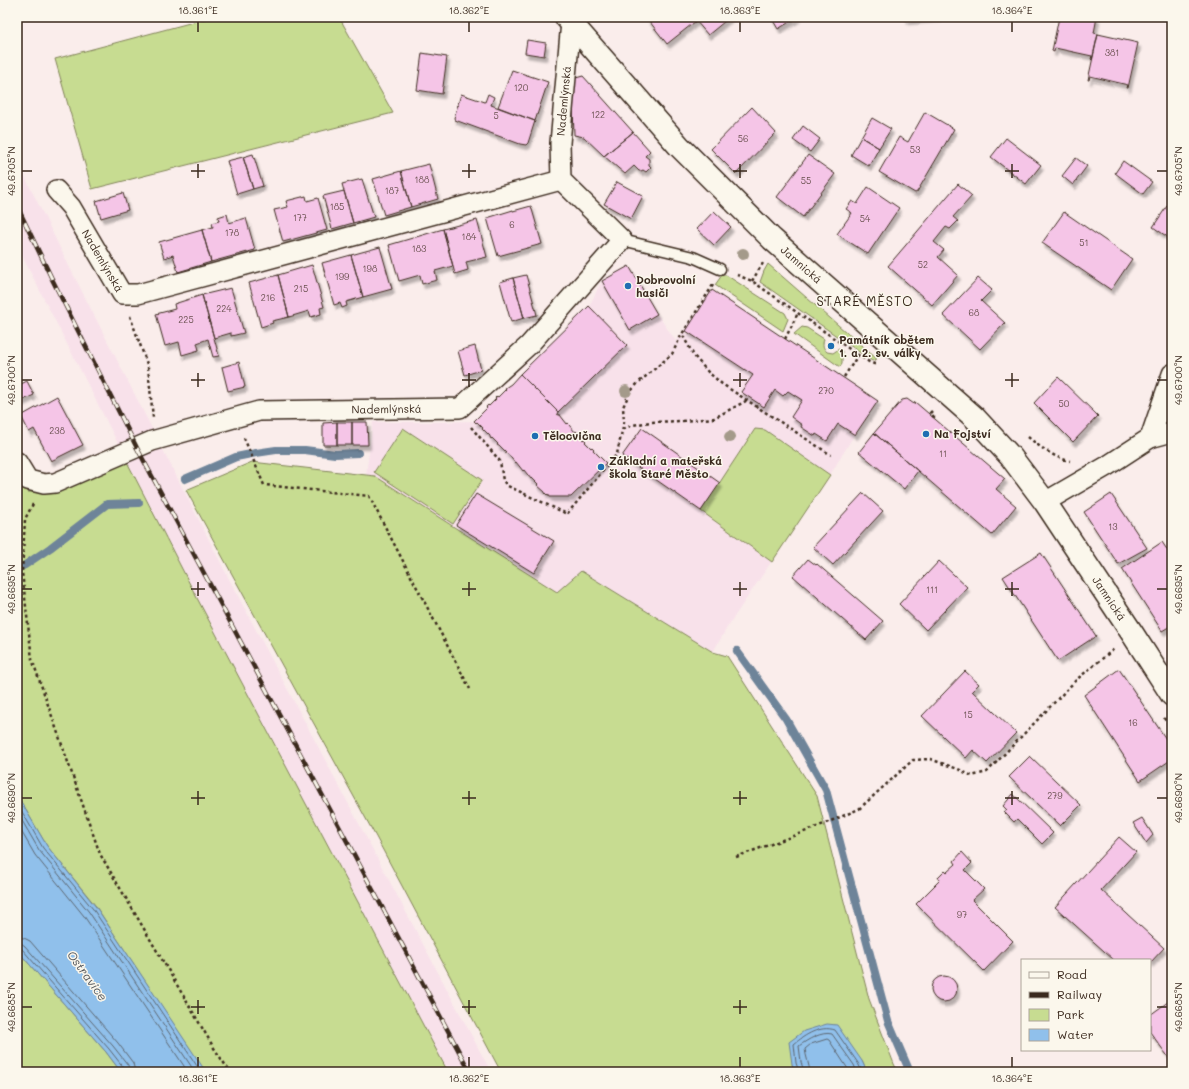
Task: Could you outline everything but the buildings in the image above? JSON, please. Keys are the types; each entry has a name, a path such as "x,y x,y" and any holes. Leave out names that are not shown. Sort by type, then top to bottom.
{"main road":[{"name":"Jamnická","path":"568,19 679,146 772,239 974,417 1011,457 1045,502 1172,695"}],"street":[{"name":"Nademlýnská","path":"56,190 71,207 122,294 138,294 561,180 560,143 568,19"},
{"path":"460,408 529,345 622,240 561,180"},
{"path":"1150,438 1172,374"},
{"name":"Nademlýnská","path":"44,484 55,483 152,441 259,411 460,408"},
{"path":"1045,502 1107,466 1150,438 1172,432"},
{"path":"17,462 28,480 44,484"}],"lane":[{"path":"622,240 693,257 721,269"}],"path":[{"path":"752,281 764,262"},
{"path":"460,408 466,421 500,461 503,481 508,486 567,514 617,454 624,422 623,407 630,392 638,383 672,354 682,334 721,269 752,281 858,355 869,362 882,367"},
{"path":"122,294 148,367 155,435 152,441"},
{"path":"785,338 798,314"},
{"path":"682,334 694,356 708,372 722,384 831,455"},
{"path":"844,377 858,355"},
{"path":"623,429 633,425 650,422 714,418 746,401"},
{"path":"930,413 934,417 933,418"},
{"path":"236,417 264,485 369,496 470,689"},
{"path":"44,484 25,519 22,572 32,659 100,854 214,1048 230,1072"},
{"path":"736,857 812,829 859,809 913,760 930,759 958,769 972,776 987,772 1076,680 1132,633"},
{"path":"1164,717 1172,730"}],"shaded area":[{"path":"17,161 230,581 491,1072 448,1072 197,598 17,246"},
{"name":"Základní a mateřská škola Staré Město","path":"602,281 630,330 657,314 676,341 712,290 878,401 728,626 713,652 581,571 557,593 375,476 366,475 373,422 474,421 488,405 489,406 496,399 495,398 497,396 506,389 505,388 507,386 508,387 589,306"}],"green space":[{"path":"212,17 339,17 393,113 92,189 55,59"},
{"path":"768,264 877,359 872,361 760,282"},
{"path":"722,275 726,275 785,313 788,319 783,331 715,285"},
{"path":"802,327 807,328 824,339 823,346 827,352 833,353 839,349 842,351 842,364 840,367 794,334"},
{"path":"403,428 482,480 453,524 374,472"},
{"path":"755,429 765,430 830,475 772,562 701,511"},
{"path":"125,458 197,598 448,1072 205,1072 95,905 47,846 17,795 17,480 28,492 45,492"},
{"path":"252,462 375,476 557,592 581,571 713,652 727,656 817,796 869,999 898,1072 867,1072 862,1061 792,1064 795,1072 501,1072 376,837 186,490"},
{"path":"17,950 106,1052 121,1072 17,1072"}],"water":[{"name":"Ostravice","path":"17,795 47,846 96,907 206,1072 121,1072 106,1052 17,950"},
{"path":"827,1024 837,1025 862,1061 867,1072 795,1072 792,1064 789,1042 804,1031"}],"waterway":[{"path":"185,479 236,457 256,453 276,450 305,450 335,454 358,453"},
{"path":"17,569 50,548 107,504 139,503"},
{"path":"737,651 786,719 826,790 888,1021 910,1072"}],"railway":[{"path":"17,206 137,448 470,1072"}],"place":[{"name":"Dobrovolní hasiči","path":"628,286"},
{"name":"Památník obětem 1. a 2. sv. války","path":"831,346"},
{"name":"Na Fojství","path":"926,434"},
{"name":"Tělocvična","path":"535,436"},
{"name":"Základní a mateřská škola Staré Město","path":"601,467"}],"district":[{"name":"STARÉ MĚSTO","path":"865,301"}]}
